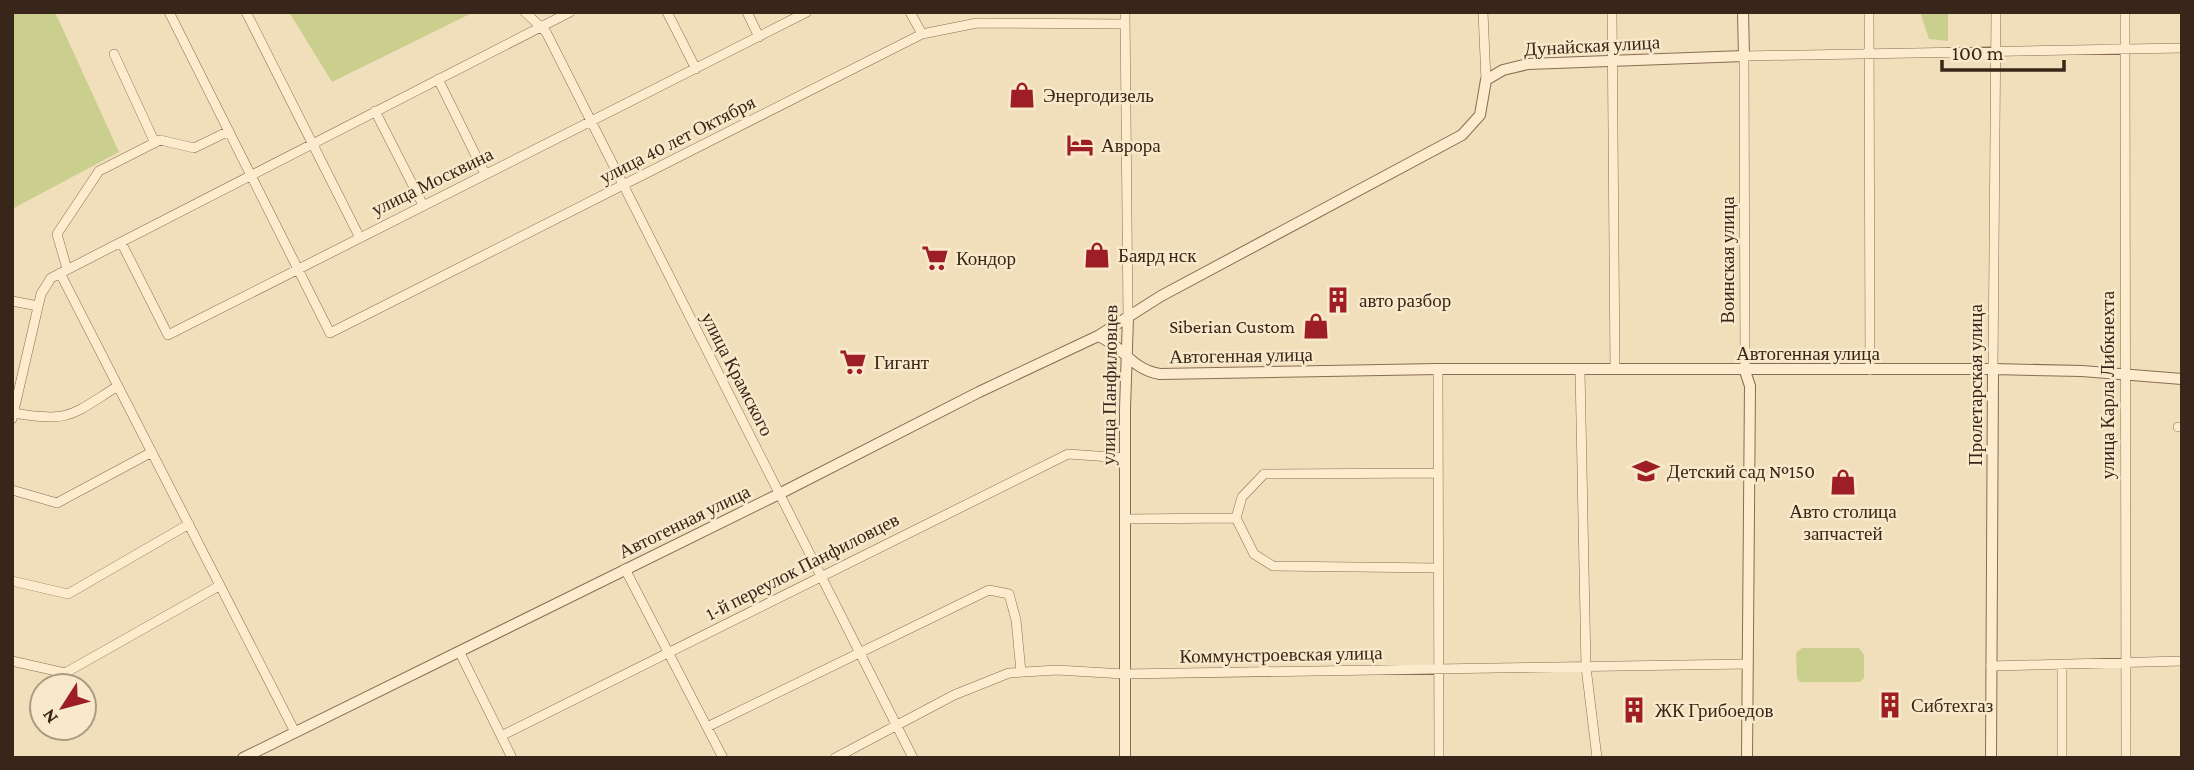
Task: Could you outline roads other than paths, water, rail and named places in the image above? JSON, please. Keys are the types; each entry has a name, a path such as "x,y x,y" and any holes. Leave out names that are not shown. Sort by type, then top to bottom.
{"street":[{"path":"169,12 297,268"},
{"path":"246,12 359,236"},
{"name":"улица Крамского","path":"524,12 546,32 913,758"},
{"path":"667,12 696,69"},
{"path":"747,12 760,37"},
{"name":"улица Москвина","path":"121,242 168,335 359,236 592,122 807,12"},
{"path":"910,12 922,34"},
{"name":"улица Панфиловцев","path":"1125,12 1128,317 1125,758"},
{"path":"1098,336 1128,317 1462,135 1480,115 1486,80 1483,12"},
{"path":"1612,12 1615,369"},
{"name":"Воинская улица","path":"1743,12 1745,371 1750,386 1747,758"},
{"path":"1869,12 1870,370"},
{"name":"Пролетарская улица","path":"1991,758 1996,12"},
{"name":"улица Карла Либкнехта","path":"2126,12 2126,758"},
{"path":"118,386 67,417 51,419 13,416 41,294 51,278 566,13"},
{"name":"улица 40 лет Октября","path":"297,268 330,333 922,34 977,23 1125,24"},
{"name":"Дунайская улица","path":"1486,80 1503,70 1528,64 1614,60 1869,52 2182,48"},
{"path":"114,54 155,143"},
{"path":"438,79 485,174"},
{"path":"375,111 422,205"},
{"path":"229,131 194,148 160,140 99,171 74,213 57,234 64,271 118,386 295,732"},
{"path":"12,301 38,306"},
{"name":"Автогенная улица","path":"243,758 460,653 979,392 1098,336 1115,345 1137,367 1160,374 1438,369 1993,369 2182,379"},
{"path":"1438,369 1436,473 1440,758"},
{"path":"1580,370 1586,667 1597,758"},
{"path":"12,490 57,503 152,452"},
{"name":"1-й переулок Панфиловцев","path":"501,736 1068,454 1125,458"},
{"path":"1436,473 1264,474 1242,497 1236,518 1254,555 1273,566 1438,568"},
{"path":"1125,519 1236,518"},
{"path":"12,581 68,594 188,523"},
{"path":"625,569 723,758"},
{"path":"12,661 65,673 219,586"},
{"path":"707,727 989,590 1009,594 1016,620 1021,672"},
{"path":"460,653 512,758"},
{"path":"1991,666 2182,661"},
{"name":"Коммунстроевская улица","path":"835,758 954,695 1009,673 1057,670 1124,674 1747,664"},
{"path":"2062,665 2062,758"}],"place":[{"name":"Энергодизель","path":"1022,95"},
{"name":"Аврора","path":"1080,145"},
{"name":"Баярд нск","path":"1097,255"},
{"name":"Кондор","path":"935,258"},
{"name":"авто разбор","path":"1338,300"},
{"name":"Siberian Custom","path":"1316,326"},
{"name":"Гигант","path":"853,362"},
{"name":"Детский сад №150","path":"1646,471"},
{"name":"Авто столица запчастей","path":"1843,482"},
{"name":"Сибтехгаз","path":"1890,705"},
{"name":"ЖК Грибоедов","path":"1634,710"}]}
